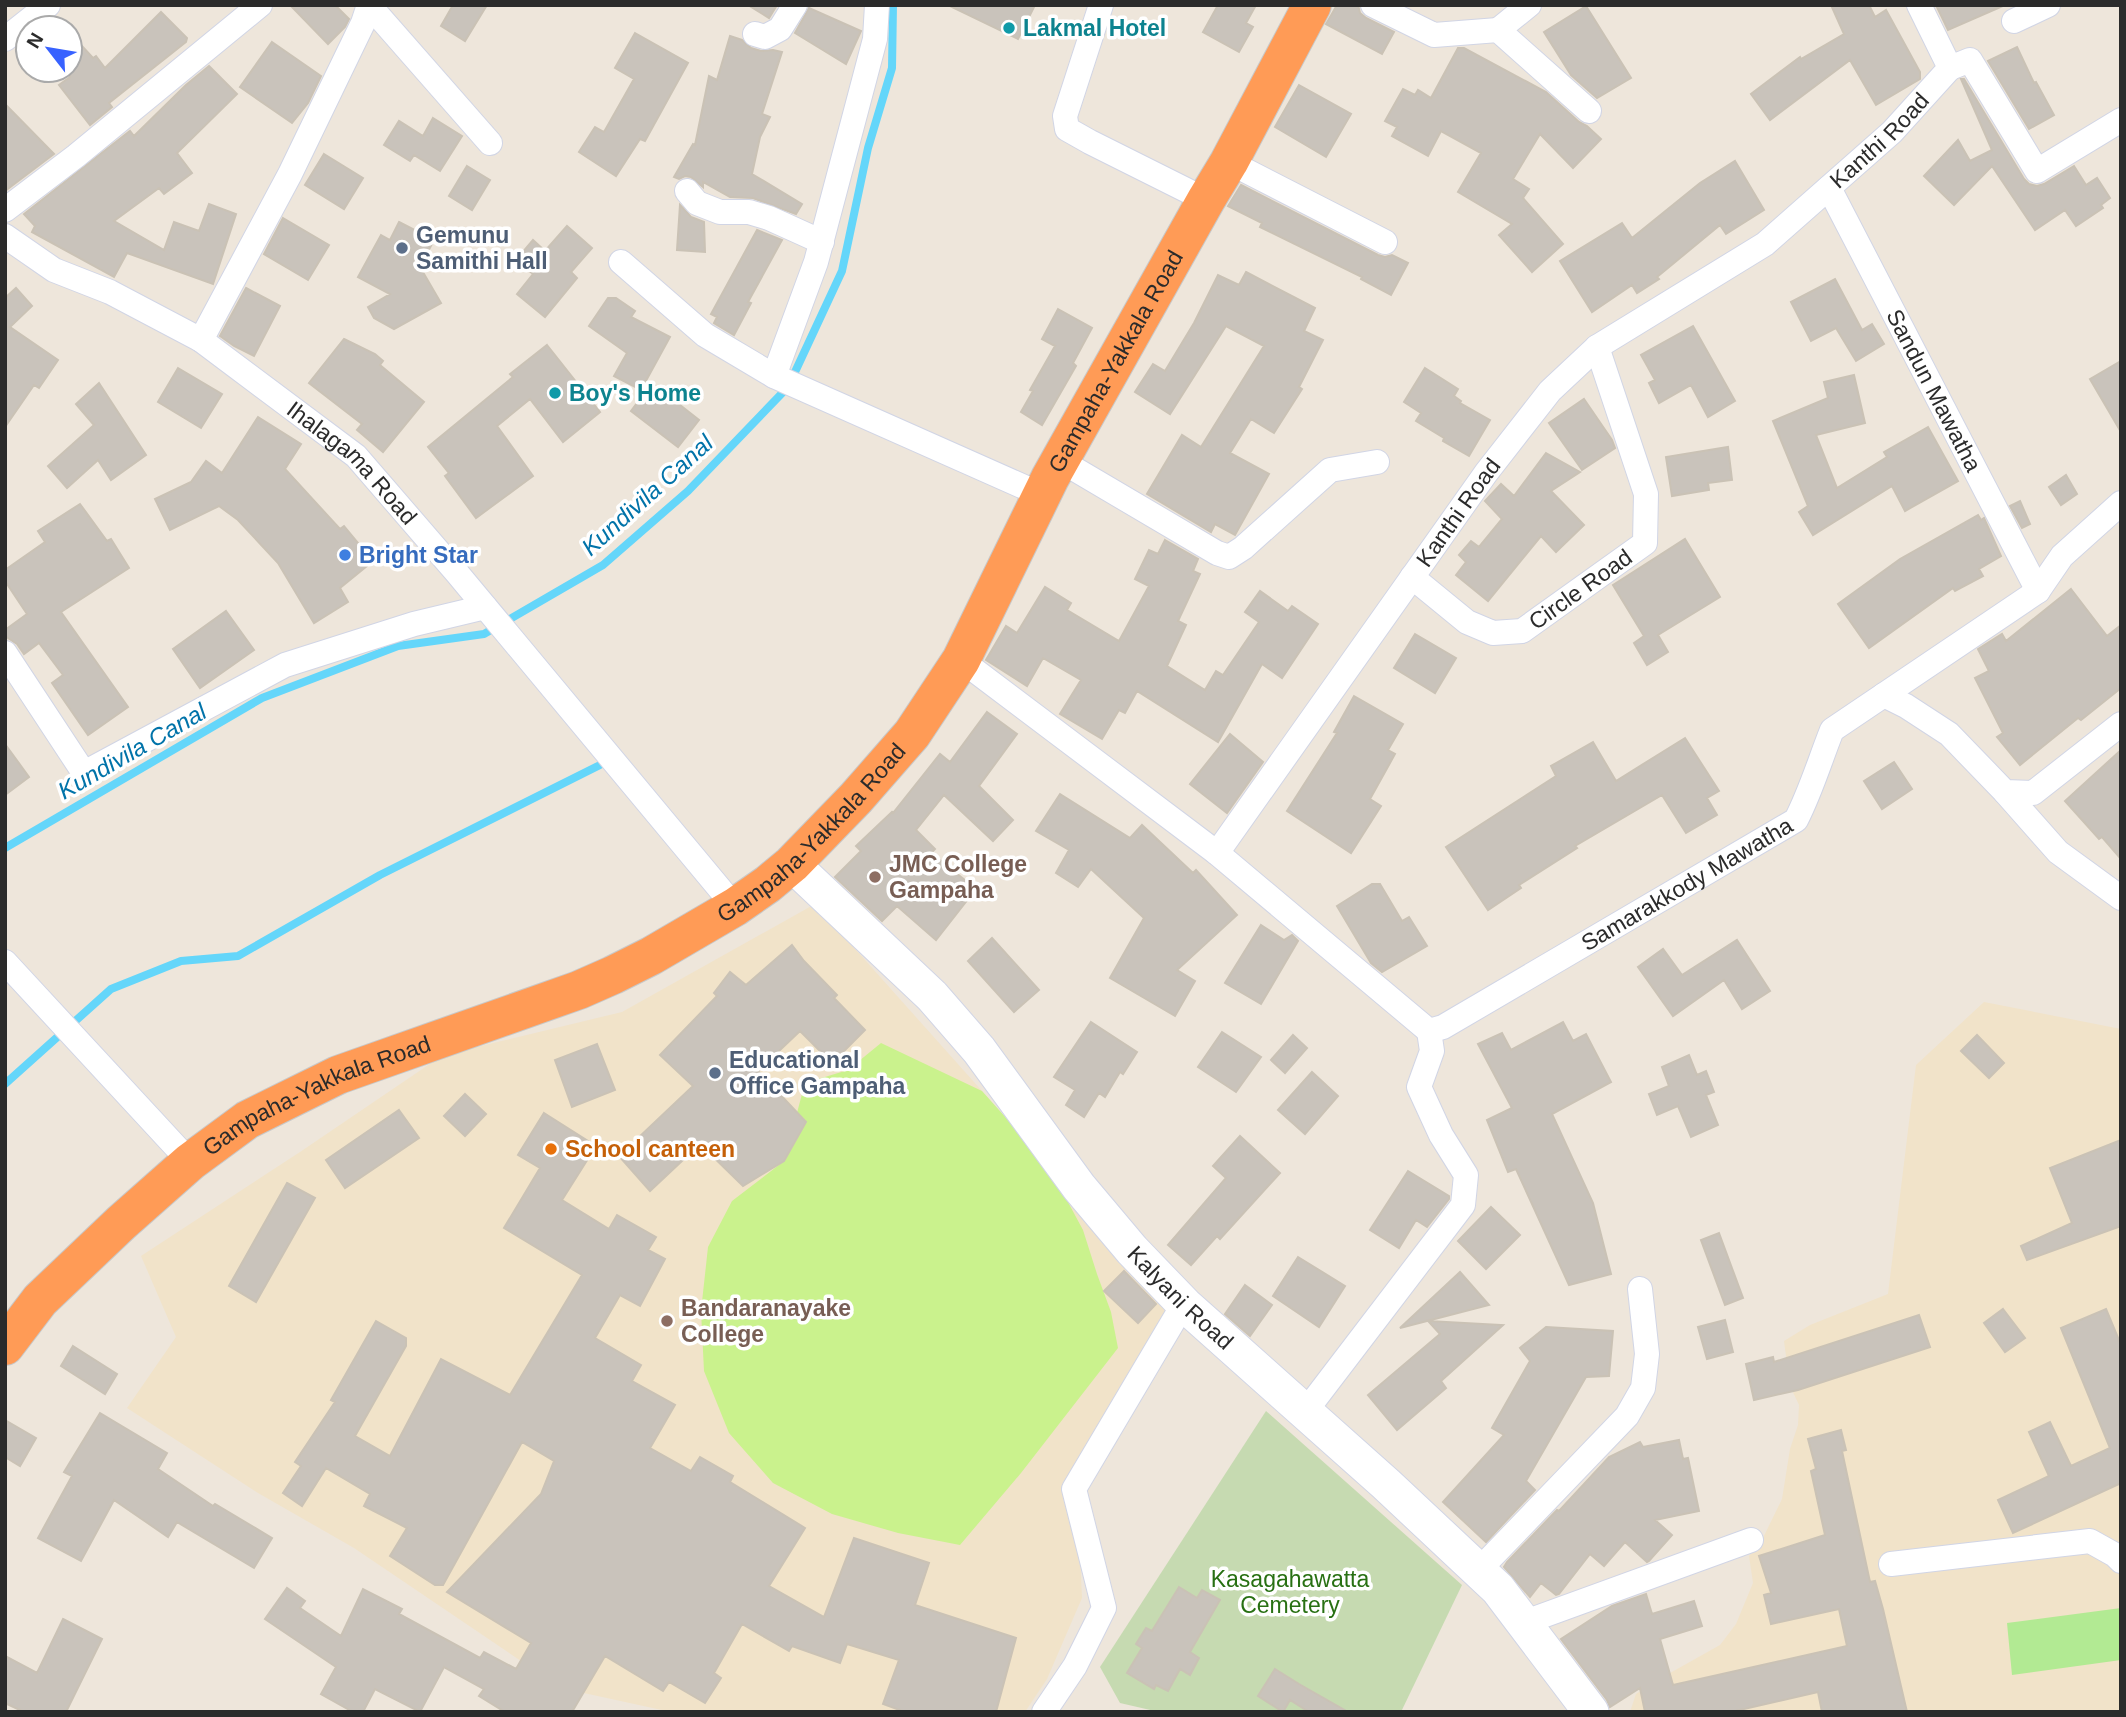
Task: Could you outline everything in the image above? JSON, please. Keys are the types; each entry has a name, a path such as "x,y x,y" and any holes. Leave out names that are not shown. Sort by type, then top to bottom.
{"highway":[{"name":"Gampaha-Yakkala Road","path":"5,1346 40,1300 121,1223 190,1163 247,1120 338,1075 601,980 651,956 735,907 792,864 856,798 912,734 961,660 1042,495 1229,162 1312,5"}],"street":[{"path":"5,39 48,5"},
{"path":"5,210 76,156 260,5"},
{"path":"369,5 490,143"},
{"path":"201,340 290,174 363,23 369,5"},
{"path":"755,34 765,37 780,29 795,5"},
{"path":"774,376 822,242 875,39 877,5"},
{"path":"1101,5 1065,116 1067,129 1206,200"},
{"path":"1373,5 1434,36 1498,30 1529,5"},
{"path":"1919,5 1950,68 1970,60 2037,171 2121,120"},
{"path":"2014,21 2048,5"},
{"path":"1498,30 1589,111"},
{"name":"Kanthi Road","path":"1217,853 1486,473 1550,391 1598,347 1765,244 1892,132 1950,68"},
{"path":"1229,162 1385,242"},
{"name":"Sandun Mawatha","path":"1829,188 2038,591"},
{"path":"687,191 697,204 720,212 749,212 822,242"},
{"name":"Ihalagama Road","path":"5,236 54,270 110,292 201,340 356,456 735,907"},
{"path":"621,262 705,335 774,376 1042,495"},
{"name":"Circle Road","path":"1412,577 1467,622 1493,633 1522,631 1645,543 1646,494 1598,347"},
{"path":"1061,461 1217,553 1229,557 1243,548 1330,470 1377,462"},
{"name":"Samarakkody Mawatha","path":"1429,1031 1443,1027 1796,820 1809,796 1832,730 2038,591 2062,556 2121,503"},
{"path":"7,658 84,773 285,665 414,624 485,607"},
{"path":"961,660 1217,853 1429,1031 1432,1051 1419,1087 1441,1135 1466,1175 1463,1205 1305,1412"},
{"path":"1884,695 1949,734 2058,852 2121,898"},
{"path":"2005,792 2033,793 2121,724"},
{"name":"Kalyani Road","path":"792,864 932,996 979,1049 1079,1187 1132,1250 1185,1305 1386,1484 1498,1589 1591,1712"},
{"path":"5,962 190,1163"},
{"path":"1478,1571 1627,1416 1643,1388 1647,1354 1640,1289"},
{"path":"1044,1712 1075,1667 1104,1608 1074,1489 1185,1305"},
{"path":"1523,1623 1751,1540"},
{"path":"1891,1564 2090,1541 2121,1561"}],"shaded area":[{"name":"Bandaranayake College","path":"815,904 1174,1306 1076,1470 1082,1598 1047,1679 1025,1712 671,1712 561,1688 354,1548 258,1493 127,1408 176,1337 141,1256 443,1055 622,1012"},
{"path":"1984,1002 2121,1029 2121,1712 1630,1712 1636,1694 1720,1645 1736,1624 1753,1583 1749,1556 1761,1542 1782,1499 1790,1449 1798,1425 1799,1405 1790,1386 1784,1341 1810,1325 1888,1294 1916,1065"}],"green space":[{"path":"881,1043 982,1091 1048,1165 1083,1230 1111,1312 1118,1348 1021,1473 960,1545 898,1533 832,1514 773,1483 729,1433 704,1371 701,1311 708,1247 732,1201 784,1161 805,1083 848,1070"},
{"name":"Kasagahawatta Cemetery","path":"1266,1411 1462,1585 1401,1712 1159,1712 1120,1703 1100,1667"},
{"path":"2121,1608 2121,1660 2012,1675 2007,1623"}],"building":[{"path":"290,5 335,5 349,19 328,44"},
{"path":"453,5 487,5 465,41 441,26"},
{"path":"748,5 777,5 769,18"},
{"name":"Lakmal Hotel","path":"948,5 1035,5 1018,39"},
{"path":"1218,5 1256,5 1246,23 1253,27 1239,52 1203,32"},
{"path":"1337,5 1358,5 1360,13 1366,18 1394,32 1382,54 1326,24"},
{"path":"1831,5 1869,5 1875,17 1886,10 1920,72 1920,79 1876,105 1850,60 1770,120 1751,94 1800,57 1801,59 1844,34"},
{"path":"1936,5 2005,5 1948,30"},
{"path":"1586,6 1631,78 1597,98 1571,75 1544,32"},
{"path":"809,8 861,31 846,64 795,33"},
{"path":"161,12 187,38 186,42 109,103 112,107 90,125 59,85 84,84 84,48 93,58 96,56 105,68"},
{"path":"635,33 688,63 645,141 640,139 616,176 579,152 595,127 604,132 634,79 615,68"},
{"path":"730,36 742,40 751,48 782,52 762,114 770,117 760,137 752,174 802,204 796,214 753,198 730,197 703,182 703,187 691,177 674,177 693,144 695,145 709,76 717,80"},
{"path":"272,42 321,76 308,103 292,123 240,87"},
{"path":"2017,47 2034,83 2036,82 2054,115 2029,129 1988,61"},
{"path":"1458,48 1464,48 1546,92 1601,139 1573,168 1540,134 1513,179 1529,189 1523,198 1563,244 1532,272 1499,235 1512,224 1458,192 1481,153 1441,131 1428,156 1392,136 1397,127 1385,121 1403,89 1415,95 1418,90 1431,98"},
{"path":"209,66 237,94 177,153 192,173 164,194 159,188 114,221 164,250 174,222 199,231 209,204 236,214 213,284 127,253 114,277 32,232 35,226 24,214 130,131 134,136"},
{"path":"1961,79 1964,79 2029,184 2044,184 2074,166 2086,185 2097,178 2110,198 2101,205 2103,208 2076,226 2065,210 2035,230 1992,166 1954,205 1924,176 1958,140 1970,161 1992,150"},
{"path":"1299,85 1351,114 1326,157 1275,127"},
{"path":"5,104 54,154 5,191"},
{"path":"433,118 462,136 440,171 414,155 410,161 384,145 399,121 423,136"},
{"path":"324,154 363,178 344,209 305,185"},
{"path":"1735,161 1764,210 1726,234 1720,225 1657,277 1659,279 1637,293 1632,285 1592,312 1560,261 1622,223 1632,238 1700,183"},
{"path":"467,166 490,180 472,210 449,196"},
{"path":"1241,185 1378,255 1392,255 1408,263 1391,295 1361,279 1362,277 1260,227 1262,223 1228,206"},
{"path":"680,205 691,217 704,222 705,252 677,250"},
{"path":"283,218 329,245 308,280 264,254"},
{"path":"399,222 434,240 420,267 441,303 394,329 374,318 368,307 390,294 358,277 381,235 390,240"},
{"path":"567,226 592,248 571,272 577,278 545,317 517,294 533,274 516,260 533,240 545,251"},
{"path":"757,230 782,240 748,302 751,303 734,335 714,323 717,317 711,314"},
{"path":"1246,272 1315,308 1304,331 1323,340 1299,387 1302,389 1274,433 1251,419 1230,453 1269,474 1235,535 1215,524 1211,532 1147,494 1182,435 1201,447 1264,346 1226,326 1170,414 1135,392 1153,364 1165,371 1194,323 1218,275 1239,285"},
{"path":"1835,279 1862,330 1872,324 1884,344 1856,361 1836,328 1811,341 1791,302"},
{"path":"16,288 32,306 10,327 58,360 39,388 34,385 5,427 5,298"},
{"path":"246,288 280,306 254,356 220,336"},
{"path":"608,298 616,298 635,311 631,317 670,337 641,390 614,376 627,353 589,326"},
{"path":"1058,309 1092,328 1073,363 1076,366 1042,425 1021,412 1055,346 1042,339"},
{"path":"1693,326 1735,401 1708,417 1691,385 1659,403 1649,383 1655,380 1641,355"},
{"path":"344,339 375,354 383,361 380,365 424,402 383,452 357,430 362,424 309,383"},
{"path":"547,345 600,412 563,442 530,399 497,426 533,476 476,518 445,476 449,473 428,447 513,377 510,374"},
{"path":"2121,361 2121,432 2090,379"},
{"path":"178,368 222,394 201,428 158,402"},
{"path":"1425,368 1458,389 1454,396 1460,403 1490,420 1469,456 1416,421 1421,413 1404,402"},
{"path":"1854,375 1865,423 1816,435 1837,488 1887,457 1884,452 1928,427 1958,481 1905,511 1892,486 1813,535 1799,512 1808,506 1773,421 1828,398 1824,382"},
{"path":"99,383 146,455 111,480 98,460 67,488 48,466 94,425 76,404"},
{"path":"652,383 699,420 678,447 631,411"},
{"path":"1584,399 1615,448 1582,470 1549,423"},
{"path":"258,417 301,444 285,469 340,529 344,526 373,561 340,588 348,602 314,623 278,563 238,520 219,506 170,530 155,499 191,482 206,461 222,473"},
{"path":"1728,447 1732,480 1708,483 1709,490 1672,496 1666,457"},
{"path":"1546,453 1580,472 1551,491 1584,525 1556,552 1541,536 1488,601 1456,575 1466,562 1459,555 1471,541 1479,547 1502,519 1485,501 1501,484 1514,496"},
{"path":"2066,475 2077,494 2061,505 2049,487"},
{"path":"2020,501 2030,524 2022,528 2010,506"},
{"path":"80,504 107,541 111,539 129,568 61,612 128,707 88,735 52,683 63,675 39,643 24,654 17,644 5,636 5,630 27,614 5,581 5,570 45,542 38,531"},
{"path":"1978,515 1981,520 1984,518 2001,556 1979,569 1983,576 1955,591 1953,588 1869,648 1838,604 1900,559"},
{"path":"1685,539 1720,597 1658,635 1668,652 1647,665 1634,643 1644,636 1613,585"},
{"path":"1165,540 1198,559 1193,571 1200,574 1178,621 1186,625 1167,666 1205,690 1216,671 1223,675 1259,622 1245,612 1260,591 1288,611 1292,606 1318,624 1282,678 1262,664 1218,742 1137,691 1125,713 1119,710 1102,739 1060,714 1081,680 1043,658 1027,686 986,660 1006,626 1017,633 1045,587 1071,603 1067,610 1119,641 1149,586 1135,579 1149,550 1158,554"},
{"path":"2071,589 2107,636 2121,625 2121,688 2081,720 2078,718 2020,765 1997,737 2003,733 1975,678 1989,671 1978,649 2002,634 2006,641"},
{"path":"226,611 254,650 200,688 173,649"},
{"path":"1415,634 1456,658 1435,693 1394,668"},
{"path":"1354,696 1403,724 1388,750 1395,754 1370,799 1381,806 1351,853 1287,811 1337,733 1334,732"},
{"path":"987,712 1017,734 979,786 1013,820 993,841 944,795 916,830 935,849 931,853 976,889 936,940 897,906 882,921 835,877 861,851 856,846 893,813 940,754 950,762"},
{"path":"1230,734 1263,762 1227,813 1190,784"},
{"path":"1685,738 1719,791 1707,798 1717,815 1686,833 1662,795 1575,846 1577,848 1519,885 1521,888 1488,910 1446,847 1556,776 1551,766 1593,742 1616,781"},
{"path":"5,744 29,777 5,795"},
{"path":"2121,750 2121,859 2065,801"},
{"path":"1894,762 1912,789 1882,809 1864,781"},
{"path":"1060,794 1130,838 1142,825 1193,873 1196,870 1237,915 1177,970 1195,981 1175,1016 1110,978 1144,918 1091,869 1078,887 1056,873 1069,850 1036,831"},
{"path":"1372,884 1380,884 1402,921 1409,917 1427,946 1382,972 1371,963 1337,906"},
{"path":"1261,925 1284,940 1292,935 1298,941 1261,1004 1225,983"},
{"path":"992,938 1039,990 1014,1012 968,961"},
{"path":"1737,940 1770,991 1742,1009 1724,980 1673,1016 1638,967 1663,949 1682,975"},
{"path":"792,945 837,995 834,998 865,1030 832,1063 800,1031 758,1071 806,1122 784,1161 743,1186 700,1144 650,1191 619,1156 693,1086 660,1055 717,996 714,993 730,972 746,985"},
{"path":"1091,1022 1137,1052 1123,1074 1120,1072 1105,1097 1099,1093 1084,1117 1066,1105 1075,1090 1054,1077"},
{"path":"1563,1022 1573,1041 1586,1034 1611,1082 1552,1114 1593,1203 1611,1274 1569,1285 1516,1169 1508,1172 1487,1120 1512,1108 1478,1044 1502,1033 1511,1050"},
{"path":"1222,1032 1261,1057 1236,1092 1198,1067"},
{"path":"1293,1035 1307,1048 1285,1073 1271,1060"},
{"path":"1977,1035 2004,1063 1989,1078 1961,1051"},
{"path":"597,1044 615,1090 572,1107 555,1060"},
{"path":"1689,1055 1697,1075 1706,1071 1714,1092 1706,1095 1718,1125 1691,1137 1678,1106 1657,1115 1649,1094 1669,1086 1662,1067"},
{"path":"1312,1072 1338,1096 1305,1134 1278,1110"},
{"path":"465,1094 486,1114 465,1136 444,1116"},
{"path":"399,1110 419,1138 345,1188 326,1160"},
{"path":"544,1113 596,1146 562,1200 609,1229 617,1215 656,1237 648,1250 665,1259 640,1306 620,1295 595,1338 641,1365 632,1381 675,1405 650,1448 691,1471 700,1457 733,1476 730,1482 805,1528 769,1586 824,1617 854,1538 929,1563 915,1605 1016,1638 996,1712 905,1712 883,1704 899,1660 847,1644 840,1663 792,1646 789,1651 742,1624 714,1673 721,1678 705,1703 669,1682 663,1691 605,1656 572,1712 505,1712 479,1696 484,1689 444,1667 420,1712 375,1689 363,1712 353,1712 321,1694 336,1667 265,1619 287,1588 305,1601 300,1608 341,1636 363,1589 402,1609 399,1614 480,1658 484,1652 516,1669 531,1643 447,1592 541,1494 554,1461 522,1442 443,1585 435,1585 390,1556 407,1528 364,1506 370,1494 326,1468 302,1506 283,1493 301,1466 295,1462 335,1402 331,1400 376,1321 406,1338 406,1346 355,1436 390,1456 441,1359 510,1395 582,1275 504,1228 540,1168 518,1155"},
{"path":"1240,1136 1280,1173 1220,1239 1217,1236 1191,1265 1168,1245 1226,1178 1213,1166"},
{"path":"2121,1140 2121,1226 2027,1260 2021,1246 2072,1223 2050,1168"},
{"path":"1408,1171 1449,1196 1449,1199 1427,1227 1416,1220 1399,1248 1370,1230"},
{"path":"287,1183 315,1198 256,1302 229,1286"},
{"path":"1491,1207 1520,1235 1486,1269 1458,1241"},
{"path":"1719,1233 1743,1298 1725,1305 1701,1240"},
{"path":"1298,1257 1345,1286 1319,1327 1273,1296"},
{"path":"1124,1271 1156,1304 1138,1323 1104,1291"},
{"path":"1460,1272 1489,1305 1400,1328"},
{"path":"1245,1285 1272,1305 1250,1336 1225,1314"},
{"path":"2003,1309 2025,1338 2005,1352 1984,1323"},
{"path":"2106,1309 2121,1345 2121,1483 2013,1533 1998,1500 2049,1476 2029,1432 2050,1422 2071,1466 2110,1448 2061,1328"},
{"path":"1919,1315 1930,1347 1798,1390 1754,1400 1746,1364 1773,1357 1774,1362"},
{"path":"1725,1320 1733,1352 1707,1359 1698,1327"},
{"path":"1428,1321 1503,1325 1441,1381 1446,1388 1397,1430 1368,1395 1440,1334"},
{"path":"1546,1327 1613,1331 1609,1376 1586,1377 1526,1481 1535,1490 1486,1542 1443,1502 1504,1435 1492,1428 1530,1361 1520,1348"},
{"path":"73,1346 117,1374 105,1394 61,1366"},
{"path":"100,1413 167,1453 158,1469 213,1506 215,1504 272,1538 254,1568 177,1522 168,1537 114,1500 81,1561 38,1538 72,1476 64,1472"},
{"path":"5,1420 36,1438 20,1466 5,1457"},
{"path":"1841,1430 1846,1450 1842,1451 1870,1582 1875,1581 1883,1609 1907,1712 1822,1712 1818,1692 1731,1712 1645,1712 1640,1688 1610,1707 1561,1639 1612,1606 1646,1594 1652,1614 1694,1601 1702,1626 1660,1639 1673,1685 1847,1646 1839,1609 1771,1624 1764,1595 1771,1593 1759,1556 1825,1535 1811,1471 1816,1469 1808,1439"},
{"path":"1679,1440 1683,1459 1688,1458 1699,1511 1655,1520 1672,1535 1649,1561 1625,1542 1604,1566 1590,1554 1559,1594 1556,1595 1541,1583 1530,1597 1504,1567 1507,1562 1609,1457 1640,1442 1643,1447"},
{"path":"1179,1587 1197,1598 1202,1590 1220,1600 1190,1652 1199,1658 1190,1675 1180,1669 1168,1691 1156,1685 1154,1689 1127,1673 1142,1648 1136,1644 1146,1628 1152,1631"},
{"path":"63,1619 102,1639 66,1712 24,1712 5,1703 5,1656 37,1673"},
{"path":"1275,1669 1348,1712 1309,1712 1290,1700 1283,1712 1258,1696"}],"waterway":[{"name":"Kundivila Canal","path":"5,848 262,698 398,646 484,634 603,565 688,491 788,387 842,271 868,148 892,68 893,5"},
{"path":"5,1084 111,989 181,961 238,956 380,875 600,765"}],"place":[{"name":"Lakmal Hotel","path":"1009,28"},
{"name":"Gemunu Samithi Hall","path":"402,248"},
{"name":"Boy's Home","path":"555,393"},
{"name":"Bright Star","path":"345,555"},
{"name":"JMC College Gampaha","path":"875,877"},
{"name":"Educational Office Gampaha","path":"715,1073"},
{"name":"School canteen","path":"551,1149"},
{"name":"Bandaranayake College","path":"667,1321"}]}
